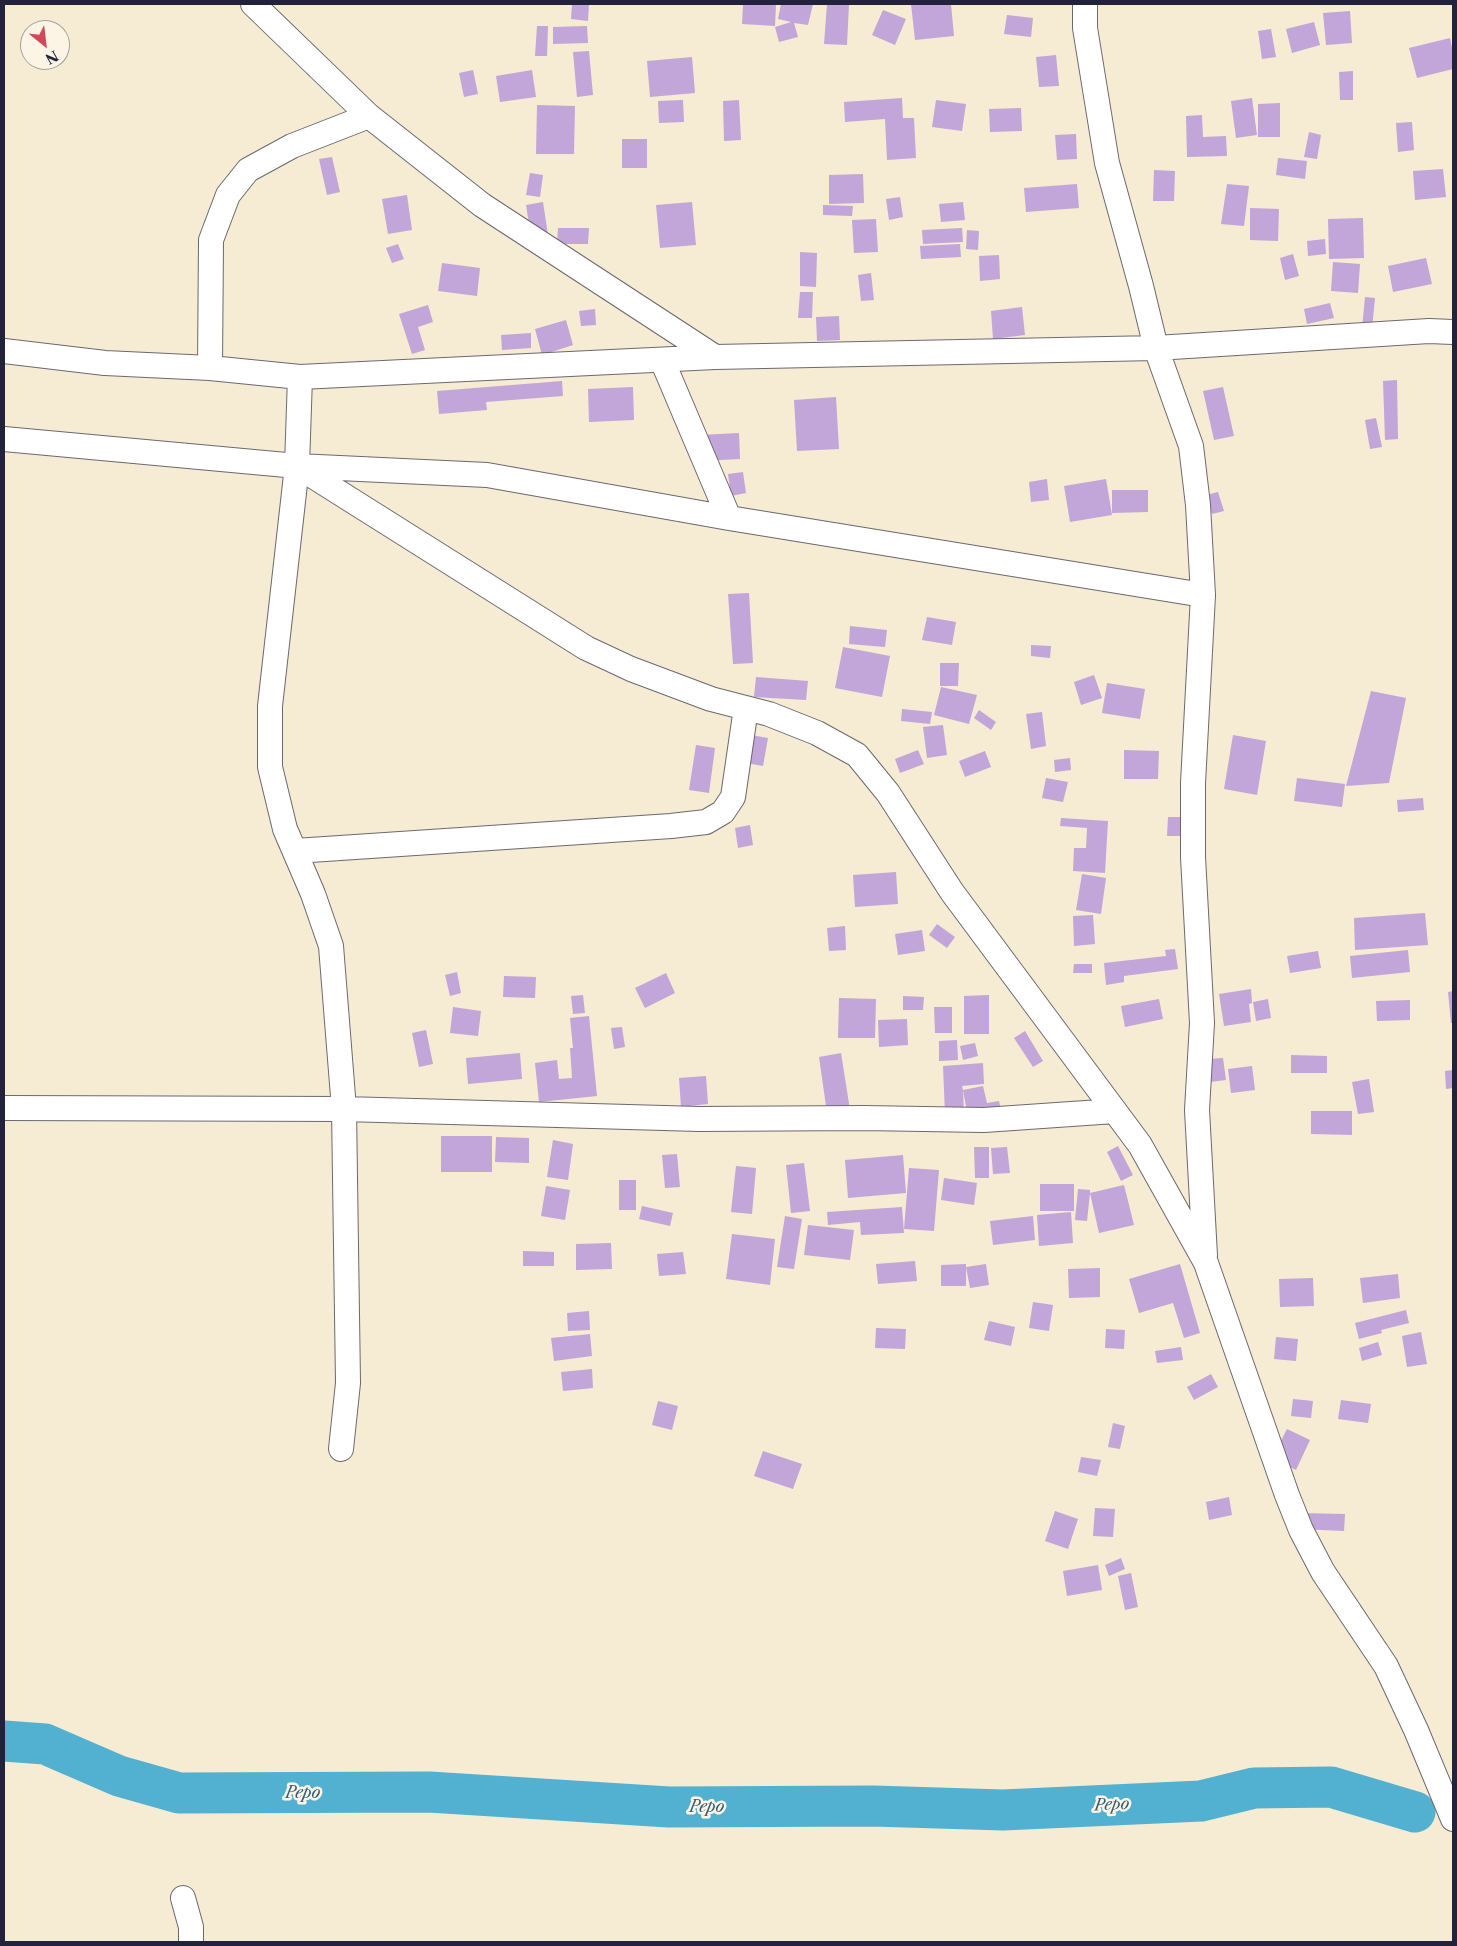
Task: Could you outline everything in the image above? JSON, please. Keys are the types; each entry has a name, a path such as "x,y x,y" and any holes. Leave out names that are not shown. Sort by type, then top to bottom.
{"street":[{"path":"253,4 369,116 482,205 715,357"},
{"path":"1085,4 1085,28 1107,163 1156,348 1191,446 1198,505 1203,595 1193,783 1194,857 1202,1023 1197,1110 1206,1263"},
{"path":"210,368 211,240 228,195 248,170 292,146 369,116"},
{"path":"4,351 105,363 210,368 300,377 715,357 1156,348 1410,332 1453,332"},
{"path":"662,360 729,518"},
{"path":"300,377 296,466 270,706 270,767 285,829 313,894 331,946 344,1109 348,1383 341,1449"},
{"path":"4,439 296,466 488,475 729,518 1203,595"},
{"path":"296,466 586,648 631,669 711,699 769,714 817,734 857,755 888,793 952,892 1140,1145 1206,1263 1301,1530 1323,1572 1386,1666 1416,1730 1453,1818"},
{"path":"295,851 661,827 706,822 723,812 733,797 746,708"},
{"path":"4,1108 344,1109 699,1119 862,1118 984,1120 1115,1111"},
{"path":"183,1898 191,1927 191,1942"}],"building":[{"path":"572,4 589,4 588,21 571,19"},
{"path":"743,4 776,4 775,26 742,24"},
{"path":"781,4 813,4 808,25 794,23 798,37 779,42 775,27 791,22 778,19"},
{"path":"827,4 849,4 847,45 824,44"},
{"path":"911,4 951,4 954,36 915,40"},
{"path":"883,10 906,19 895,45 872,35"},
{"path":"1350,11 1352,43 1326,45 1323,13"},
{"path":"1007,15 1033,18 1031,37 1004,34"},
{"path":"1314,22 1320,45 1292,53 1286,29"},
{"path":"537,26 548,26 547,56 535,56"},
{"path":"587,26 588,43 553,44 553,27"},
{"path":"1271,29 1276,57 1262,59 1258,31"},
{"path":"1450,38 1453,53 1453,69 1417,78 1409,48"},
{"path":"589,51 593,95 577,97 573,52"},
{"path":"1056,55 1059,86 1039,87 1036,57"},
{"path":"692,57 695,93 650,97 647,61"},
{"path":"473,70 478,94 464,97 459,73"},
{"path":"532,70 536,97 500,102 496,76"},
{"path":"1353,71 1353,100 1340,100 1339,72"},
{"path":"902,98 903,118 914,118 916,158 887,160 885,119 845,122 844,102"},
{"path":"1252,98 1257,135 1236,138 1231,101"},
{"path":"683,100 684,122 659,123 658,101"},
{"path":"739,100 741,140 724,141 723,101"},
{"path":"936,100 966,104 962,131 932,127"},
{"path":"1280,103 1280,137 1258,137 1258,104"},
{"path":"537,105 575,106 574,154 536,154"},
{"path":"1021,108 1022,131 990,132 989,109"},
{"path":"1202,115 1203,137 1226,136 1227,156 1187,157 1186,116"},
{"path":"1412,122 1414,150 1398,152 1396,123"},
{"path":"1309,132 1321,135 1317,159 1304,157"},
{"path":"1076,134 1077,159 1057,160 1055,135"},
{"path":"622,139 647,139 647,168 622,168"},
{"path":"332,157 340,192 327,195 319,159"},
{"path":"1278,158 1307,161 1305,179 1276,175"},
{"path":"1443,169 1446,197 1415,200 1413,171"},
{"path":"1154,170 1175,171 1174,201 1153,201"},
{"path":"530,173 543,175 540,197 526,195"},
{"path":"863,174 864,203 829,204 829,175"},
{"path":"1077,184 1079,208 1026,212 1024,188"},
{"path":"1227,184 1249,186 1244,226 1221,224"},
{"path":"407,195 412,230 388,234 382,199"},
{"path":"900,197 903,217 889,220 886,199"},
{"path":"543,202 548,235 531,237 526,205"},
{"path":"692,202 696,245 660,248 656,205"},
{"path":"963,202 965,220 941,222 939,204"},
{"path":"823,205 853,206 852,216 823,215"},
{"path":"1250,208 1279,209 1278,241 1250,240"},
{"path":"1363,218 1364,258 1329,259 1328,219"},
{"path":"876,219 878,252 854,253 852,220"},
{"path":"558,228 589,228 588,244 557,244"},
{"path":"962,228 963,242 923,244 922,230"},
{"path":"967,230 979,231 978,250 966,249"},
{"path":"1325,239 1326,254 1308,256 1307,241"},
{"path":"398,244 404,259 392,263 386,248"},
{"path":"960,244 961,257 921,259 920,246"},
{"path":"800,252 817,253 816,287 800,286"},
{"path":"1293,254 1299,276 1285,280 1280,258"},
{"path":"999,255 1000,279 980,281 979,256"},
{"path":"1426,258 1432,284 1393,292 1388,266"},
{"path":"1333,262 1360,264 1358,293 1331,291"},
{"path":"442,263 480,268 477,296 438,291"},
{"path":"871,273 874,300 861,301 858,275"},
{"path":"800,292 813,292 812,318 798,318"},
{"path":"1365,297 1375,298 1372,329 1362,328"},
{"path":"1330,303 1334,318 1307,324 1304,309"},
{"path":"428,305 433,322 418,327 425,350 412,354 399,314"},
{"path":"1022,307 1025,335 993,339 991,311"},
{"path":"595,309 596,325 581,326 579,311"},
{"path":"839,316 840,340 817,341 816,317"},
{"path":"566,320 573,345 542,355 535,329"},
{"path":"531,333 531,348 502,350 501,335"},
{"path":"1397,380 1398,439 1385,440 1383,381"},
{"path":"562,381 563,396 486,402 487,410 439,414 437,391"},
{"path":"633,387 634,420 589,422 588,389"},
{"path":"1223,387 1234,436 1214,440 1203,391"},
{"path":"836,397 839,449 797,451 794,400"},
{"path":"1376,418 1382,447 1370,449 1365,420"},
{"path":"739,433 740,459 702,461 700,435"},
{"path":"743,472 746,493 731,496 728,474"},
{"path":"1047,479 1049,500 1031,502 1029,482"},
{"path":"1106,479 1112,515 1070,522 1064,486"},
{"path":"1112,490 1148,490 1148,512 1112,513"},
{"path":"1218,492 1224,511 1212,514 1206,495"},
{"path":"749,593 753,663 733,664 728,594"},
{"path":"927,617 956,622 952,645 922,640"},
{"path":"850,626 887,630 885,647 849,644"},
{"path":"1031,645 1051,646 1050,658 1031,656"},
{"path":"843,647 890,656 882,697 835,688"},
{"path":"940,663 959,663 958,686 940,686"},
{"path":"1094,675 1102,698 1081,705 1074,682"},
{"path":"756,677 808,681 806,700 754,697"},
{"path":"1107,683 1145,689 1140,719 1102,713"},
{"path":"941,687 977,695 969,724 934,715"},
{"path":"1371,691 1406,698 1389,783 1346,786"},
{"path":"902,709 932,712 930,724 901,721"},
{"path":"979,710 996,722 991,730 974,718"},
{"path":"1042,712 1046,746 1031,749 1026,714"},
{"path":"943,725 947,755 927,758 923,727"},
{"path":"740,733 768,738 763,766 735,761"},
{"path":"1233,735 1266,741 1257,795 1224,789"},
{"path":"696,745 715,748 709,793 689,790"},
{"path":"918,750 924,764 900,773 895,759"},
{"path":"1124,750 1159,751 1158,779 1124,779"},
{"path":"985,751 991,767 965,777 959,761"},
{"path":"1070,758 1071,770 1055,772 1054,760"},
{"path":"1046,778 1068,782 1063,802 1042,798"},
{"path":"1297,778 1345,784 1342,807 1294,801"},
{"path":"1423,798 1424,810 1398,812 1397,800"},
{"path":"1168,817 1181,817 1180,836 1167,836"},
{"path":"1061,818 1108,821 1105,873 1073,871 1074,848 1086,848 1087,828 1060,826"},
{"path":"750,825 753,845 738,848 735,828"},
{"path":"896,872 898,904 855,907 853,875"},
{"path":"1082,874 1106,878 1101,914 1076,910"},
{"path":"1425,913 1428,945 1355,950 1354,918"},
{"path":"1093,915 1095,944 1074,946 1073,916"},
{"path":"937,924 955,937 947,948 929,935"},
{"path":"845,926 846,950 829,951 827,928"},
{"path":"922,930 925,951 898,955 895,934"},
{"path":"1175,949 1178,969 1124,976 1124,982 1106,985 1104,963 1166,956 1165,950"},
{"path":"1408,950 1410,972 1352,978 1350,956"},
{"path":"1318,951 1321,968 1290,973 1287,956"},
{"path":"1074,964 1092,964 1092,973 1073,973"},
{"path":"457,972 461,993 450,996 445,975"},
{"path":"666,973 675,993 645,1008 635,988"},
{"path":"504,976 536,977 535,998 503,997"},
{"path":"1251,989 1252,1003 1249,1004 1251,1022 1224,1026 1219,994"},
{"path":"1453,991 1453,1023 1451,1023 1448,992"},
{"path":"583,995 585,1013 573,1014 571,996"},
{"path":"989,995 989,1034 964,1034 964,996"},
{"path":"903,996 924,997 923,1010 903,1010"},
{"path":"839,998 876,999 875,1038 838,1038"},
{"path":"1159,999 1163,1019 1125,1027 1121,1006"},
{"path":"1268,999 1271,1018 1256,1021 1253,1002"},
{"path":"1410,1000 1410,1020 1377,1021 1376,1001"},
{"path":"453,1007 481,1011 478,1036 450,1033"},
{"path":"934,1007 952,1007 952,1033 935,1033"},
{"path":"589,1016 597,1096 539,1102 535,1063 557,1060 559,1079 572,1078 570,1048 573,1048 570,1018"},
{"path":"907,1019 908,1045 879,1047 878,1020"},
{"path":"622,1027 625,1047 614,1049 611,1028"},
{"path":"426,1030 433,1064 419,1067 412,1033"},
{"path":"1025,1031 1043,1061 1033,1067 1014,1038"},
{"path":"957,1040 958,1060 939,1061 939,1041"},
{"path":"975,1043 978,1056 963,1060 960,1046"},
{"path":"520,1053 522,1079 468,1084 466,1058"},
{"path":"841,1053 850,1110 827,1113 819,1057"},
{"path":"1291,1055 1327,1056 1327,1073 1291,1073"},
{"path":"1223,1058 1226,1080 1210,1082 1208,1059"},
{"path":"983,1063 984,1084 962,1086 964,1113 945,1114 943,1066"},
{"path":"1252,1066 1255,1090 1231,1093 1228,1069"},
{"path":"1453,1070 1453,1088 1446,1089 1445,1071"},
{"path":"706,1076 708,1104 681,1107 679,1078"},
{"path":"1369,1079 1374,1112 1358,1114 1352,1082"},
{"path":"983,1086 987,1103 999,1101 1001,1110 968,1117 963,1090"},
{"path":"1311,1111 1352,1111 1352,1135 1311,1134"},
{"path":"441,1136 492,1136 492,1172 441,1172"},
{"path":"496,1137 529,1138 529,1163 495,1162"},
{"path":"553,1140 573,1144 568,1180 547,1177"},
{"path":"1118,1146 1133,1175 1121,1181 1107,1152"},
{"path":"974,1147 989,1147 989,1178 975,1178"},
{"path":"1007,1147 1010,1173 993,1174 991,1148"},
{"path":"677,1154 680,1187 665,1188 662,1155"},
{"path":"903,1155 906,1193 848,1198 845,1160"},
{"path":"804,1163 810,1211 791,1213 786,1165"},
{"path":"736,1166 756,1168 752,1214 731,1212"},
{"path":"909,1168 939,1170 934,1231 904,1229"},
{"path":"944,1178 977,1183 974,1205 941,1200"},
{"path":"619,1180 636,1180 636,1210 619,1210"},
{"path":"1040,1184 1074,1184 1074,1211 1040,1211"},
{"path":"1124,1185 1134,1225 1099,1233 1090,1193"},
{"path":"546,1186 570,1190 565,1220 541,1216"},
{"path":"1078,1189 1090,1190 1087,1221 1075,1220"},
{"path":"642,1206 673,1213 670,1226 639,1219"},
{"path":"902,1207 904,1233 861,1235 860,1222 828,1225 827,1212"},
{"path":"1071,1212 1073,1243 1039,1246 1037,1215"},
{"path":"785,1216 802,1219 794,1269 777,1267"},
{"path":"1033,1216 1035,1240 993,1245 990,1221"},
{"path":"808,1225 854,1230 850,1260 804,1255"},
{"path":"732,1234 775,1239 770,1285 726,1279"},
{"path":"611,1243 612,1269 576,1270 576,1244"},
{"path":"523,1251 554,1252 554,1266 523,1266"},
{"path":"683,1252 686,1274 659,1276 657,1254"},
{"path":"915,1261 917,1281 878,1284 876,1264"},
{"path":"966,1264 966,1286 941,1286 941,1265"},
{"path":"986,1264 989,1285 970,1288 966,1267"},
{"path":"1180,1264 1200,1333 1184,1338 1173,1303 1139,1313 1129,1279"},
{"path":"1100,1268 1100,1297 1069,1298 1068,1269"},
{"path":"1398,1274 1400,1298 1363,1303 1360,1278"},
{"path":"1313,1278 1314,1306 1280,1307 1279,1279"},
{"path":"1033,1302 1053,1305 1049,1331 1029,1328"},
{"path":"1406,1310 1409,1323 1381,1330 1382,1333 1359,1339 1355,1323"},
{"path":"589,1311 590,1330 568,1331 567,1313"},
{"path":"989,1321 1015,1327 1011,1346 984,1340"},
{"path":"876,1328 906,1329 905,1349 875,1348"},
{"path":"1106,1329 1125,1330 1124,1349 1105,1348"},
{"path":"1421,1332 1427,1364 1407,1367 1402,1336"},
{"path":"590,1334 592,1356 554,1361 551,1338"},
{"path":"1276,1337 1298,1339 1296,1361 1274,1359"},
{"path":"1378,1342 1382,1355 1362,1361 1359,1348"},
{"path":"1181,1347 1183,1360 1157,1363 1155,1351"},
{"path":"592,1369 593,1388 563,1391 561,1372"},
{"path":"1211,1374 1218,1387 1194,1400 1187,1387"},
{"path":"1293,1399 1313,1401 1311,1418 1291,1416"},
{"path":"1341,1400 1371,1404 1368,1423 1338,1419"},
{"path":"658,1401 678,1406 672,1430 652,1425"},
{"path":"1113,1423 1125,1426 1120,1449 1108,1447"},
{"path":"1287,1429 1310,1440 1296,1470 1272,1458"},
{"path":"763,1451 802,1464 793,1489 754,1476"},
{"path":"1081,1457 1101,1460 1097,1476 1078,1472"},
{"path":"1229,1497 1232,1515 1209,1520 1206,1502"},
{"path":"1095,1508 1115,1509 1113,1537 1093,1536"},
{"path":"1055,1511 1078,1519 1068,1549 1045,1541"},
{"path":"1299,1513 1345,1514 1344,1531 1298,1529"},
{"path":"1121,1558 1125,1569 1109,1576 1105,1565"},
{"path":"1098,1565 1102,1590 1067,1596 1063,1571"},
{"path":"1131,1573 1138,1607 1125,1610 1118,1576"}],"waterway":[{"name":"Pepo","path":"4,1741 45,1744 119,1776 179,1793 429,1792 669,1807 873,1806 1003,1810 1201,1801 1254,1788 1331,1787 1415,1812"}]}
